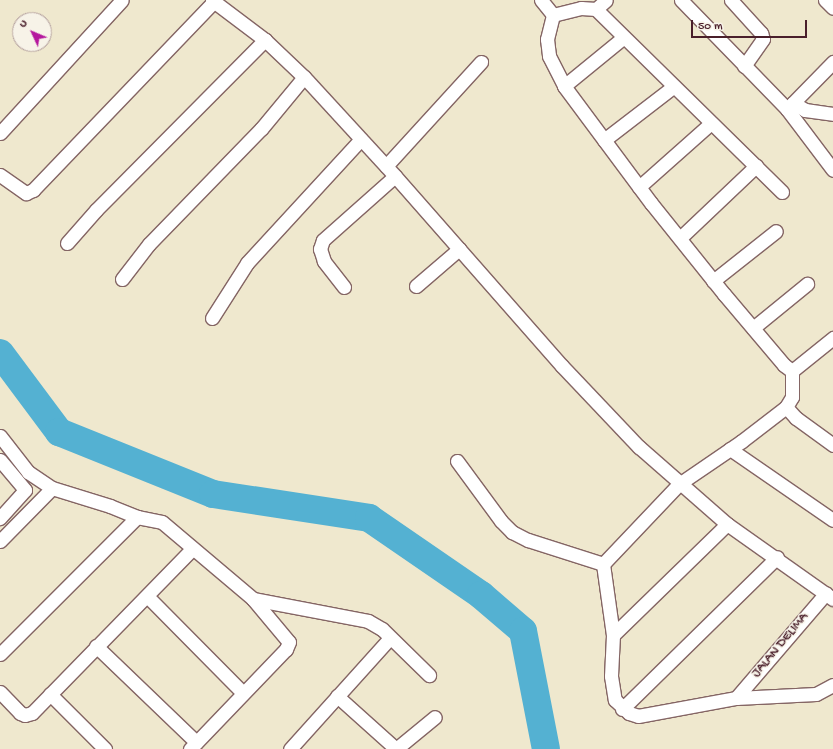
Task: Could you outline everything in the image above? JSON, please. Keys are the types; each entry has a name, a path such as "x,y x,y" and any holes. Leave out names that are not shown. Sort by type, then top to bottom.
{"street":[{"path":"0,133 122,0"},
{"path":"541,0 553,15"},
{"path":"596,9 606,0"},
{"path":"681,0 744,66 790,106 833,170"},
{"path":"731,0 761,33 763,39 744,66"},
{"path":"825,0 833,8"},
{"path":"0,175 26,193 33,190 213,1 265,40 304,77 395,176 562,366 640,447 727,524 777,557 829,596"},
{"path":"553,15 580,8 596,9 782,192"},
{"path":"553,15 547,39 549,56 564,86 638,187 713,281 784,365 792,371"},
{"path":"564,86 624,37"},
{"path":"67,243 96,210 265,40"},
{"path":"386,166 481,62"},
{"path":"790,106 833,62"},
{"path":"122,279 149,244 261,129 304,77"},
{"path":"604,140 674,86"},
{"path":"790,106 833,114"},
{"path":"638,187 711,123"},
{"path":"212,318 247,263 360,139"},
{"path":"680,238 756,166"},
{"path":"344,287 324,261 320,249 323,240 395,176"},
{"path":"713,281 776,231"},
{"path":"416,286 459,249"},
{"path":"753,328 807,284"},
{"path":"792,371 833,338"},
{"path":"603,564 680,484 786,407 792,397 792,371"},
{"path":"786,407 796,418 833,445"},
{"path":"0,436 28,472 52,488 110,506 137,518 162,522 192,549 253,599 289,642 286,649 193,745 96,646"},
{"path":"730,449 833,520"},
{"path":"0,460 25,490 0,518"},
{"path":"457,461 501,521 512,532 528,540 603,564"},
{"path":"0,541 52,488"},
{"path":"0,654 137,518"},
{"path":"613,635 727,524"},
{"path":"0,692 25,715 32,712 192,549"},
{"path":"622,709 777,557"},
{"path":"603,564 613,635 611,676 615,700 622,709 638,716 736,698 816,694 833,685"},
{"path":"147,596 243,693"},
{"name":"JALAN DELIMA","path":"736,698 829,596"},
{"path":"253,599 368,621 390,638 429,675"},
{"path":"290,749 390,638"},
{"path":"50,694 105,749"},
{"path":"337,696 396,749 435,717"}],"waterway":[{"path":"0,353 59,432 213,494 369,518 481,595 523,631 546,749"}]}
